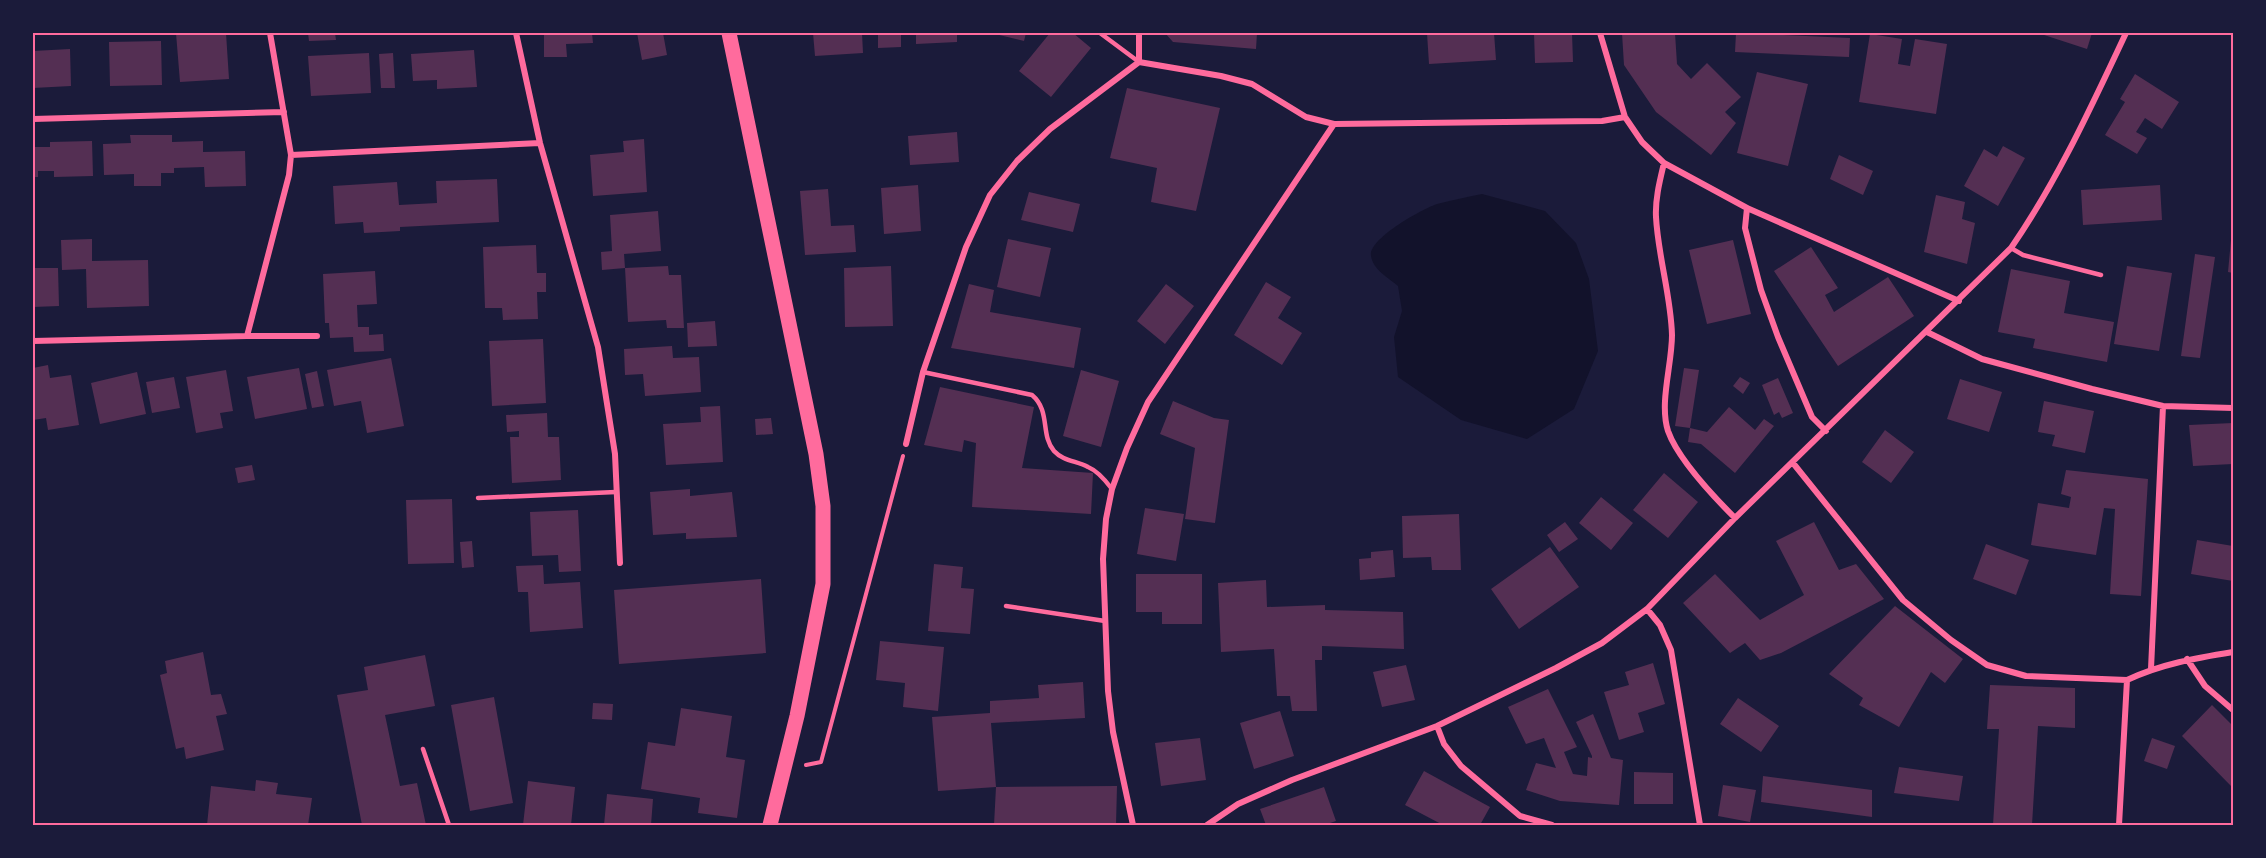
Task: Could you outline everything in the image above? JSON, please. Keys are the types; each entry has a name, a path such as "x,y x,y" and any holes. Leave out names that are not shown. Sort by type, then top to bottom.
{"main road":[{"path":"729,33 816,454 823,506 823,584 797,716 770,825"}],"street":[{"path":"247,336 289,175 291,155 270,33"},
{"path":"516,33 540,143 598,347 615,454 620,563"},
{"path":"1139,33 1139,62"},
{"path":"1600,33 1624,117 1642,142 1664,163 1747,208 1959,301"},
{"path":"1207,825 1238,804 1292,780 1437,726 1593,648 1647,609 1736,518 2011,248 2039,208 2067,157 2126,33"},
{"path":"906,444 923,372 966,247 990,195 1017,161 1050,129 1139,62 1221,76 1252,84 1306,117 1334,124 1602,121 1624,117"},
{"path":"33,119 284,112"},
{"path":"1133,825 1113,732 1108,691 1103,559 1106,519 1112,489 1127,448 1148,402 1334,124"},
{"path":"291,155 540,143"},
{"path":"1664,163 1658,187 1656,215 1672,334 1665,414 1668,432 1679,452 1719,502 1736,518"},
{"path":"1747,208 1745,228 1761,290 1812,417 1826,431"},
{"path":"1927,332 1982,359 2092,389 2163,406 2233,408"},
{"path":"33,341 317,336"},
{"path":"2151,669 2163,406"},
{"path":"1793,463 1903,600 1951,640 1987,665 2026,676 2127,680 2151,669 2187,659 2233,652"},
{"path":"1647,609 1660,626 1671,650 1700,825"},
{"path":"2187,659 2205,686 2233,710"},
{"path":"2119,825 2127,680"},
{"path":"1437,726 1444,744 1461,766 1520,816 1552,825"},
{"path":"1520,816 1520,825"}],"lane":[{"path":"1100,33 1139,62"},
{"path":"2011,248 2023,255 2100,275"},
{"path":"923,372 1032,395 1040,402 1048,441 1054,451 1066,459 1090,467 1112,489"},
{"path":"478,498 616,492"},
{"path":"1006,606 1105,621"},
{"path":"423,749 449,825"}],"path":[{"path":"784,769 820,762 906,444"}],"shaded area":[{"path":"1482,194 1545,211 1576,243 1589,279 1598,351 1574,409 1527,439 1461,420 1398,377 1394,337 1402,311 1398,286 1378,270 1371,256 1372,249 1378,241 1397,225 1420,212 1437,204"}],"building":[{"path":"176,33 226,33 229,79 180,82"},
{"path":"308,33 335,33 336,40 309,41"},
{"path":"544,33 592,33 593,43 566,44 567,57 544,57"},
{"path":"637,33 663,33 667,55 642,60"},
{"path":"813,33 862,33 863,53 815,56"},
{"path":"878,33 901,33 901,47 878,48"},
{"path":"916,33 957,33 957,42 916,44"},
{"path":"991,33 1026,33 1024,41"},
{"path":"1050,33 1073,33 1091,48 1051,97 1019,71"},
{"path":"1165,33 1257,33 1256,49 1173,42"},
{"path":"1427,33 1494,33 1496,60 1429,64"},
{"path":"1534,33 1572,33 1573,62 1535,63"},
{"path":"1622,33 1675,33 1677,64 1691,79 1707,63 1741,97 1725,112 1736,123 1711,155 1656,112 1624,65"},
{"path":"1736,33 1850,38 1849,57 1735,52"},
{"path":"2038,33 2092,33 2087,49"},
{"path":"1870,34 1902,39 1898,64 1910,66 1915,39 1947,44 1936,114 1859,102"},
{"path":"161,41 162,85 110,86 109,42"},
{"path":"70,49 71,86 33,88 33,51"},
{"path":"474,50 477,87 437,89 437,80 413,81 411,54"},
{"path":"369,53 371,93 311,96 308,56"},
{"path":"393,53 395,88 381,88 379,54"},
{"path":"1757,72 1808,84 1788,166 1737,153"},
{"path":"2135,74 2179,102 2162,129 2145,118 2136,132 2147,138 2137,154 2105,135 2125,102 2120,99"},
{"path":"1127,88 1220,108 1196,211 1151,202 1157,168 1110,158"},
{"path":"957,132 959,162 910,165 908,136"},
{"path":"130,135 172,135 172,142 203,141 203,152 245,151 246,186 205,187 204,167 174,168 174,173 161,173 161,186 134,186 134,174 104,175 103,144 131,143"},
{"path":"644,139 647,192 593,196 590,155 624,152 623,141"},
{"path":"92,141 93,176 54,177 54,171 38,171 38,177 33,177 33,147 50,147 50,142"},
{"path":"2003,146 2025,158 1998,206 1964,186 1984,149 1997,157"},
{"path":"1839,155 1873,171 1863,195 1830,179"},
{"path":"497,179 499,222 400,227 400,231 364,233 363,222 335,224 333,186 397,182 399,205 437,203 436,181"},
{"path":"918,185 921,231 884,234 881,188"},
{"path":"2160,185 2162,220 2083,225 2081,190"},
{"path":"828,189 831,226 854,225 856,252 805,255 800,191"},
{"path":"1029,192 1080,204 1073,232 1021,220"},
{"path":"1936,195 1965,202 1962,219 1975,223 1967,264 1924,252"},
{"path":"658,211 661,251 624,254 625,268 602,270 601,252 612,251 610,215"},
{"path":"92,239 92,261 148,260 149,306 87,308 86,269 62,270 61,240"},
{"path":"1008,239 1051,248 1040,297 997,287"},
{"path":"1733,240 1751,314 1707,324 1689,250"},
{"path":"2231,240 2233,240 2233,273 2228,272"},
{"path":"536,245 537,273 546,273 546,292 537,292 538,319 503,320 502,308 485,308 483,247"},
{"path":"1811,247 1838,288 1825,295 1834,312 1888,277 1914,316 1838,366 1774,271"},
{"path":"2195,254 2215,257 2200,358 2181,356"},
{"path":"668,266 669,275 681,275 684,328 667,328 666,320 628,322 625,268"},
{"path":"891,266 893,326 845,327 844,268"},
{"path":"2127,266 2172,273 2159,351 2114,344"},
{"path":"33,268 58,268 59,306 33,307"},
{"path":"2011,269 2070,281 2064,313 2114,322 2107,362 2033,348 2035,339 1998,332"},
{"path":"375,271 377,304 357,305 358,327 369,327 369,335 383,334 384,351 354,352 353,337 330,338 329,323 325,323 323,274"},
{"path":"1266,282 1291,297 1278,318 1302,333 1282,365 1234,335"},
{"path":"969,284 994,290 990,312 1081,328 1074,368 951,348"},
{"path":"1166,284 1194,306 1165,344 1137,321"},
{"path":"715,321 717,346 688,347 687,323"},
{"path":"543,339 546,403 492,406 489,341"},
{"path":"672,346 673,358 699,357 701,392 645,396 643,374 625,375 624,349"},
{"path":"391,358 404,426 367,433 361,401 334,406 327,370"},
{"path":"48,365 50,378 71,375 79,425 48,430 46,418 33,420 33,368"},
{"path":"299,368 307,409 255,419 247,377"},
{"path":"1684,368 1699,370 1690,428 1675,426"},
{"path":"226,370 233,411 220,413 223,428 196,433 186,377"},
{"path":"1081,370 1119,381 1101,447 1063,436"},
{"path":"317,371 324,406 312,408 305,374"},
{"path":"137,372 146,414 100,424 91,383"},
{"path":"174,377 180,408 152,413 146,382"},
{"path":"1740,377 1750,383 1743,394 1733,386"},
{"path":"1778,378 1793,413 1782,418 1779,412 1774,415 1762,385"},
{"path":"1960,379 2002,392 1989,432 1947,419"},
{"path":"940,387 1034,407 1022,468 1093,473 1091,514 972,507 976,443 964,440 962,452 924,445"},
{"path":"1173,401 1214,418 1229,420 1215,523 1185,519 1195,448 1160,434"},
{"path":"2044,401 2094,411 2085,453 2052,446 2055,435 2038,432"},
{"path":"720,406 723,462 666,465 663,424 701,422 700,407"},
{"path":"1729,407 1755,430 1764,419 1774,426 1735,473 1701,444 1688,442 1690,428 1707,432"},
{"path":"547,413 548,437 559,437 561,480 512,483 510,437 519,437 519,431 507,432 506,415"},
{"path":"771,418 773,434 756,435 755,419"},
{"path":"2233,423 2233,464 2193,466 2189,425"},
{"path":"1885,430 1914,452 1891,483 1862,462"},
{"path":"252,465 255,480 238,483 235,468"},
{"path":"2066,470 2148,479 2141,596 2110,594 2115,509 2104,508 2096,555 2031,545 2038,503 2069,508 2071,497 2061,494"},
{"path":"1664,473 1698,502 1668,538 1633,510"},
{"path":"690,489 690,496 732,492 737,537 686,539 686,533 653,535 650,492"},
{"path":"1601,497 1633,523 1611,550 1579,523"},
{"path":"452,499 454,563 408,564 406,500"},
{"path":"1145,508 1184,514 1176,561 1137,554"},
{"path":"578,510 581,571 559,572 558,555 532,556 530,512"},
{"path":"1459,514 1461,570 1432,570 1431,557 1403,558 1402,516"},
{"path":"1565,522 1578,539 1559,552 1547,535"},
{"path":"1814,522 1839,570 1856,564 1884,599 1781,653 1760,660 1745,643 1730,653 1683,603 1715,574 1760,620 1804,595 1776,541"},
{"path":"2197,540 2233,546 2233,581 2191,574"},
{"path":"472,541 474,567 462,568 460,542"},
{"path":"1986,544 2029,560 2016,595 1973,579"},
{"path":"1550,547 1579,587 1519,629 1491,589"},
{"path":"1393,550 1395,577 1360,580 1359,559 1371,558 1371,552"},
{"path":"934,564 963,567 961,588 974,589 970,634 928,631"},
{"path":"543,565 544,584 580,582 583,628 530,632 528,592 518,592 516,566"},
{"path":"1136,574 1202,574 1202,624 1162,624 1162,612 1136,612"},
{"path":"761,579 766,653 619,664 614,590"},
{"path":"1266,580 1267,607 1325,605 1325,610 1403,612 1404,649 1322,646 1322,660 1315,660 1317,711 1292,711 1290,696 1277,696 1274,649 1221,652 1218,583"},
{"path":"1895,606 1963,659 1945,683 1931,672 1899,727 1859,705 1863,698 1829,674"},
{"path":"880,641 944,647 938,711 903,707 905,683 876,680"},
{"path":"203,652 211,695 221,694 227,714 216,716 224,750 186,759 184,747 176,749 160,675 167,673 165,661"},
{"path":"425,655 435,706 385,715 400,786 417,783 426,825 362,825 337,695 368,690 364,667"},
{"path":"1653,663 1665,704 1638,713 1644,732 1619,740 1604,692 1629,685 1625,672"},
{"path":"1406,665 1415,700 1382,707 1373,672"},
{"path":"1083,682 1085,718 991,723 996,787 938,791 932,717 990,713 990,701 1039,698 1038,685"},
{"path":"1990,685 2075,688 2075,728 2038,726 2032,825 1993,825 1999,729 1987,729"},
{"path":"1548,689 1577,747 1564,752 1573,774 1587,776 1588,757 1592,758 1592,756 1576,722 1593,714 1611,758 1623,760 1619,805 1560,801 1526,790 1536,763 1556,768 1544,738 1526,744 1508,707"},
{"path":"494,697 513,803 470,811 451,705"},
{"path":"1738,698 1779,726 1761,752 1720,724"},
{"path":"593,703 613,704 612,720 592,719"},
{"path":"2212,705 2233,726 2233,784 2231,786 2182,736"},
{"path":"681,708 732,716 726,757 745,760 737,818 698,813 700,798 641,789 648,742 675,746"},
{"path":"1280,711 1294,756 1254,769 1240,723"},
{"path":"1200,738 1206,780 1161,786 1155,743"},
{"path":"2152,738 2175,746 2167,769 2144,761"},
{"path":"1899,767 1963,776 1959,801 1894,793"},
{"path":"1424,771 1490,807 1480,825 1443,825 1405,805"},
{"path":"1634,772 1673,773 1673,804 1634,804"},
{"path":"1763,776 1872,790 1872,817 1761,802"},
{"path":"256,780 278,783 276,794 312,798 308,825 207,825 211,786 255,791"},
{"path":"528,781 575,787 571,825 523,825"},
{"path":"1723,785 1756,790 1750,822 1718,816"},
{"path":"1117,786 1116,825 994,825 996,787"},
{"path":"1324,787 1336,821 1324,825 1266,825 1260,809"},
{"path":"607,794 653,799 651,825 604,825"}]}
